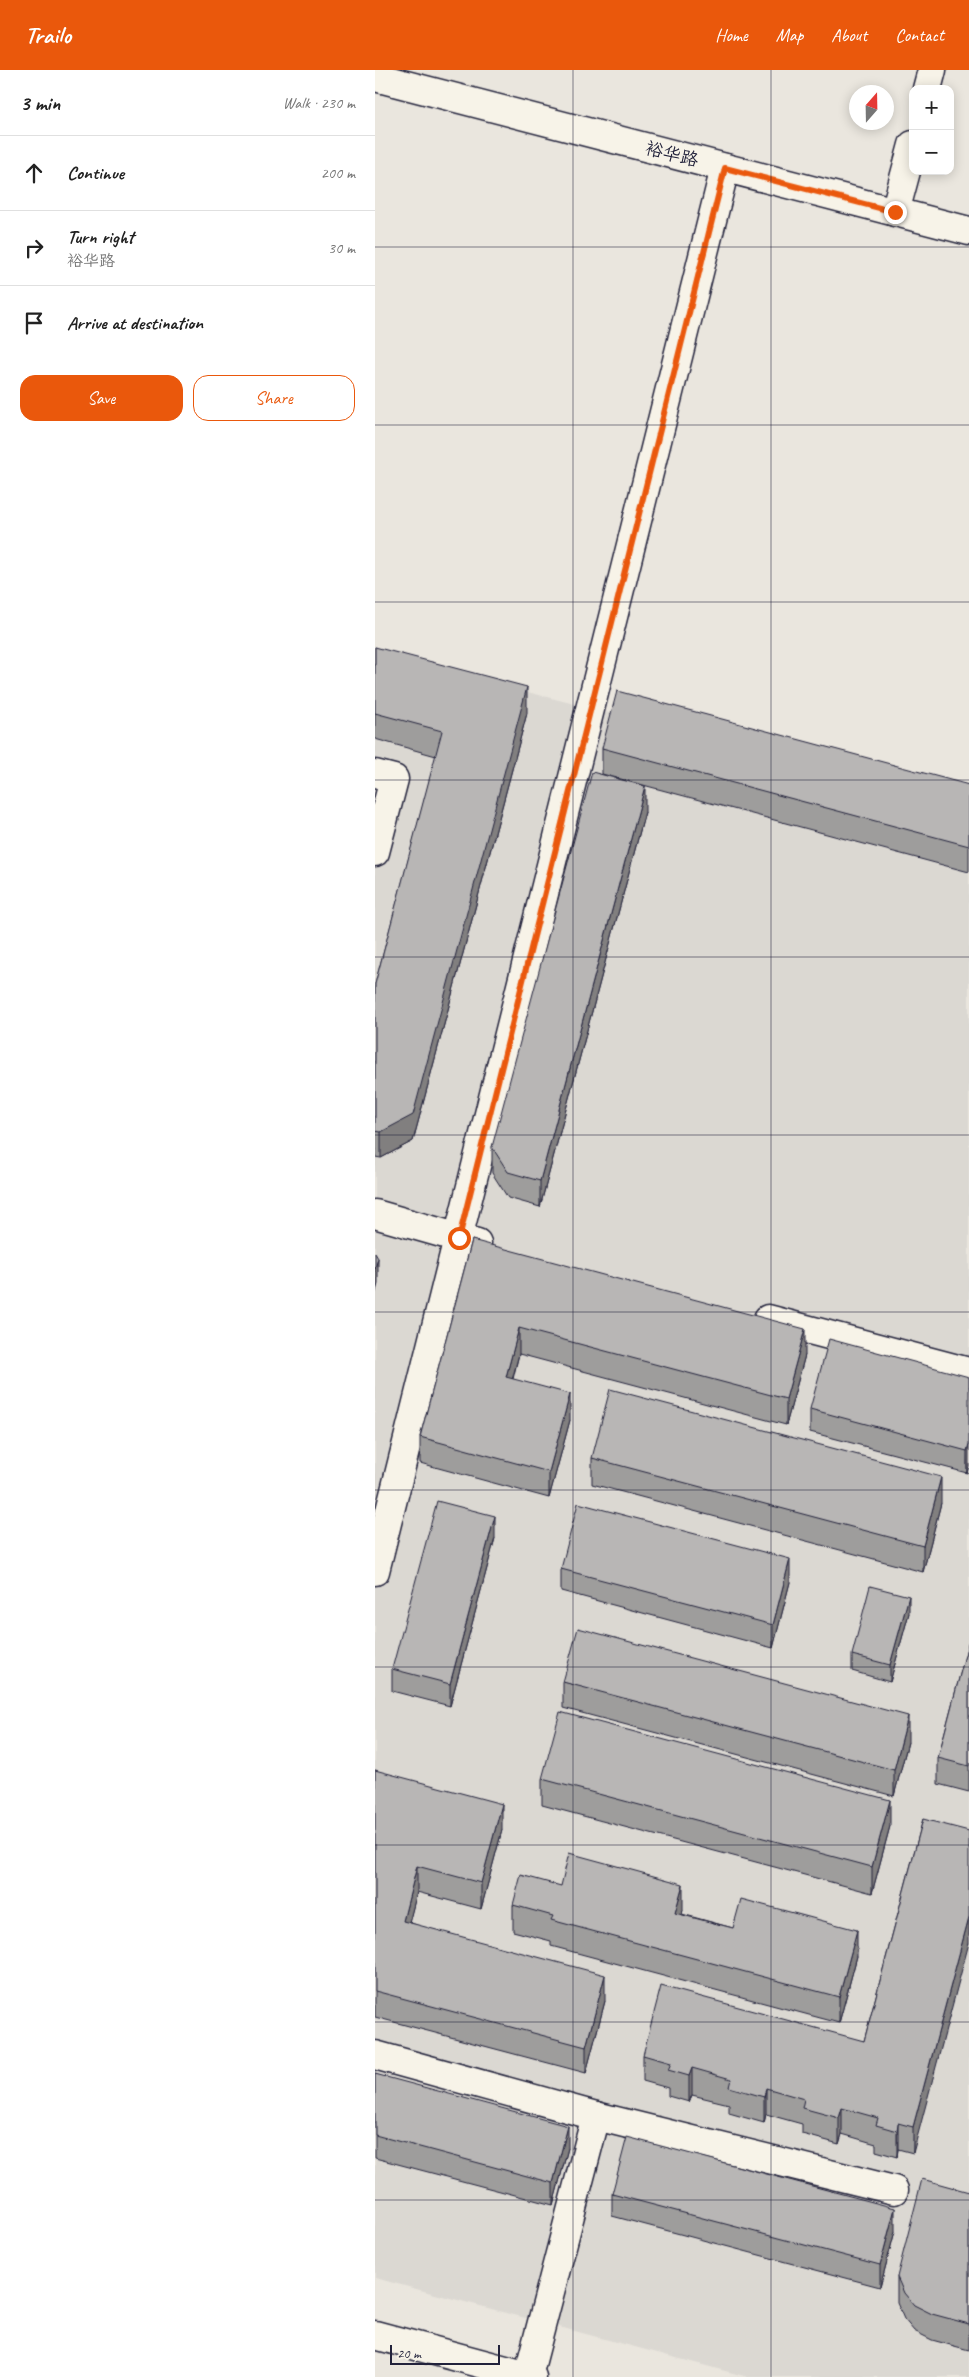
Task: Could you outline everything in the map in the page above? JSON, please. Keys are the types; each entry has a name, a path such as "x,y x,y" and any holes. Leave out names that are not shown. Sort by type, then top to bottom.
{"street":[{"path":"928,85 932,70"},
{"name":"裕华路","path":"375,77 969,231"},
{"path":"895,212 909,160"},
{"path":"375,1571 725,168"},
{"path":"375,774 394,780 375,852"},
{"path":"375,1214 497,1248"},
{"path":"747,1314 969,1372"},
{"path":"375,2055 596,2116 894,2190"},
{"path":"375,2335 530,2377 596,2116"}],"shaded area":[{"path":"375,653 969,805 969,2377 748,2377 375,2278"}],"building":[{"path":"375,647 527,687 413,1115 381,1132 375,1131 375,984 442,731 375,713"},
{"path":"617,691 969,785 969,846 602,748"},
{"path":"592,772 645,786 540,1181 508,1172 492,1147"},
{"path":"472,1240 805,1329 786,1399 519,1328 506,1377 570,1394 549,1472 420,1437"},
{"path":"375,1253 378,1258 375,1269"},
{"path":"829,1339 969,1377 969,1444 967,1451 810,1409"},
{"path":"610,1389 941,1477 923,1546 592,1458"},
{"path":"437,1501 495,1516 450,1684 392,1669"},
{"path":"578,1503 790,1559 773,1625 561,1569"},
{"path":"870,1586 909,1596 890,1665 852,1655"},
{"path":"578,1628 908,1716 894,1770 563,1682"},
{"path":"969,1640 969,1766 938,1758"},
{"path":"560,1712 890,1800 872,1867 542,1779"},
{"path":"375,1770 502,1804 481,1883 417,1866 403,1921 605,1975 586,2047 375,1991"},
{"path":"923,1819 969,1831 969,1917 913,2127 898,2123 897,2131 876,2125 878,2118 842,2108 839,2118 802,2108 804,2099 766,2088 764,2097 729,2087 731,2079 692,2068 689,2076 668,2070 671,2063 643,2055 661,1986 864,2041"},
{"path":"569,1853 683,1884 675,1913 733,1928 741,1899 857,1930 839,1997 551,1920 553,1916 513,1905 521,1875 561,1886"},
{"path":"375,2074 568,2126 553,2183 375,2135"},
{"path":"627,2137 895,2208 880,2265 612,2194"},
{"path":"922,2179 969,2192 969,2324 932,2314 914,2305 904,2293 897,2277"}],"route":[{"path":"459,1238 725,168 895,212"}]}
